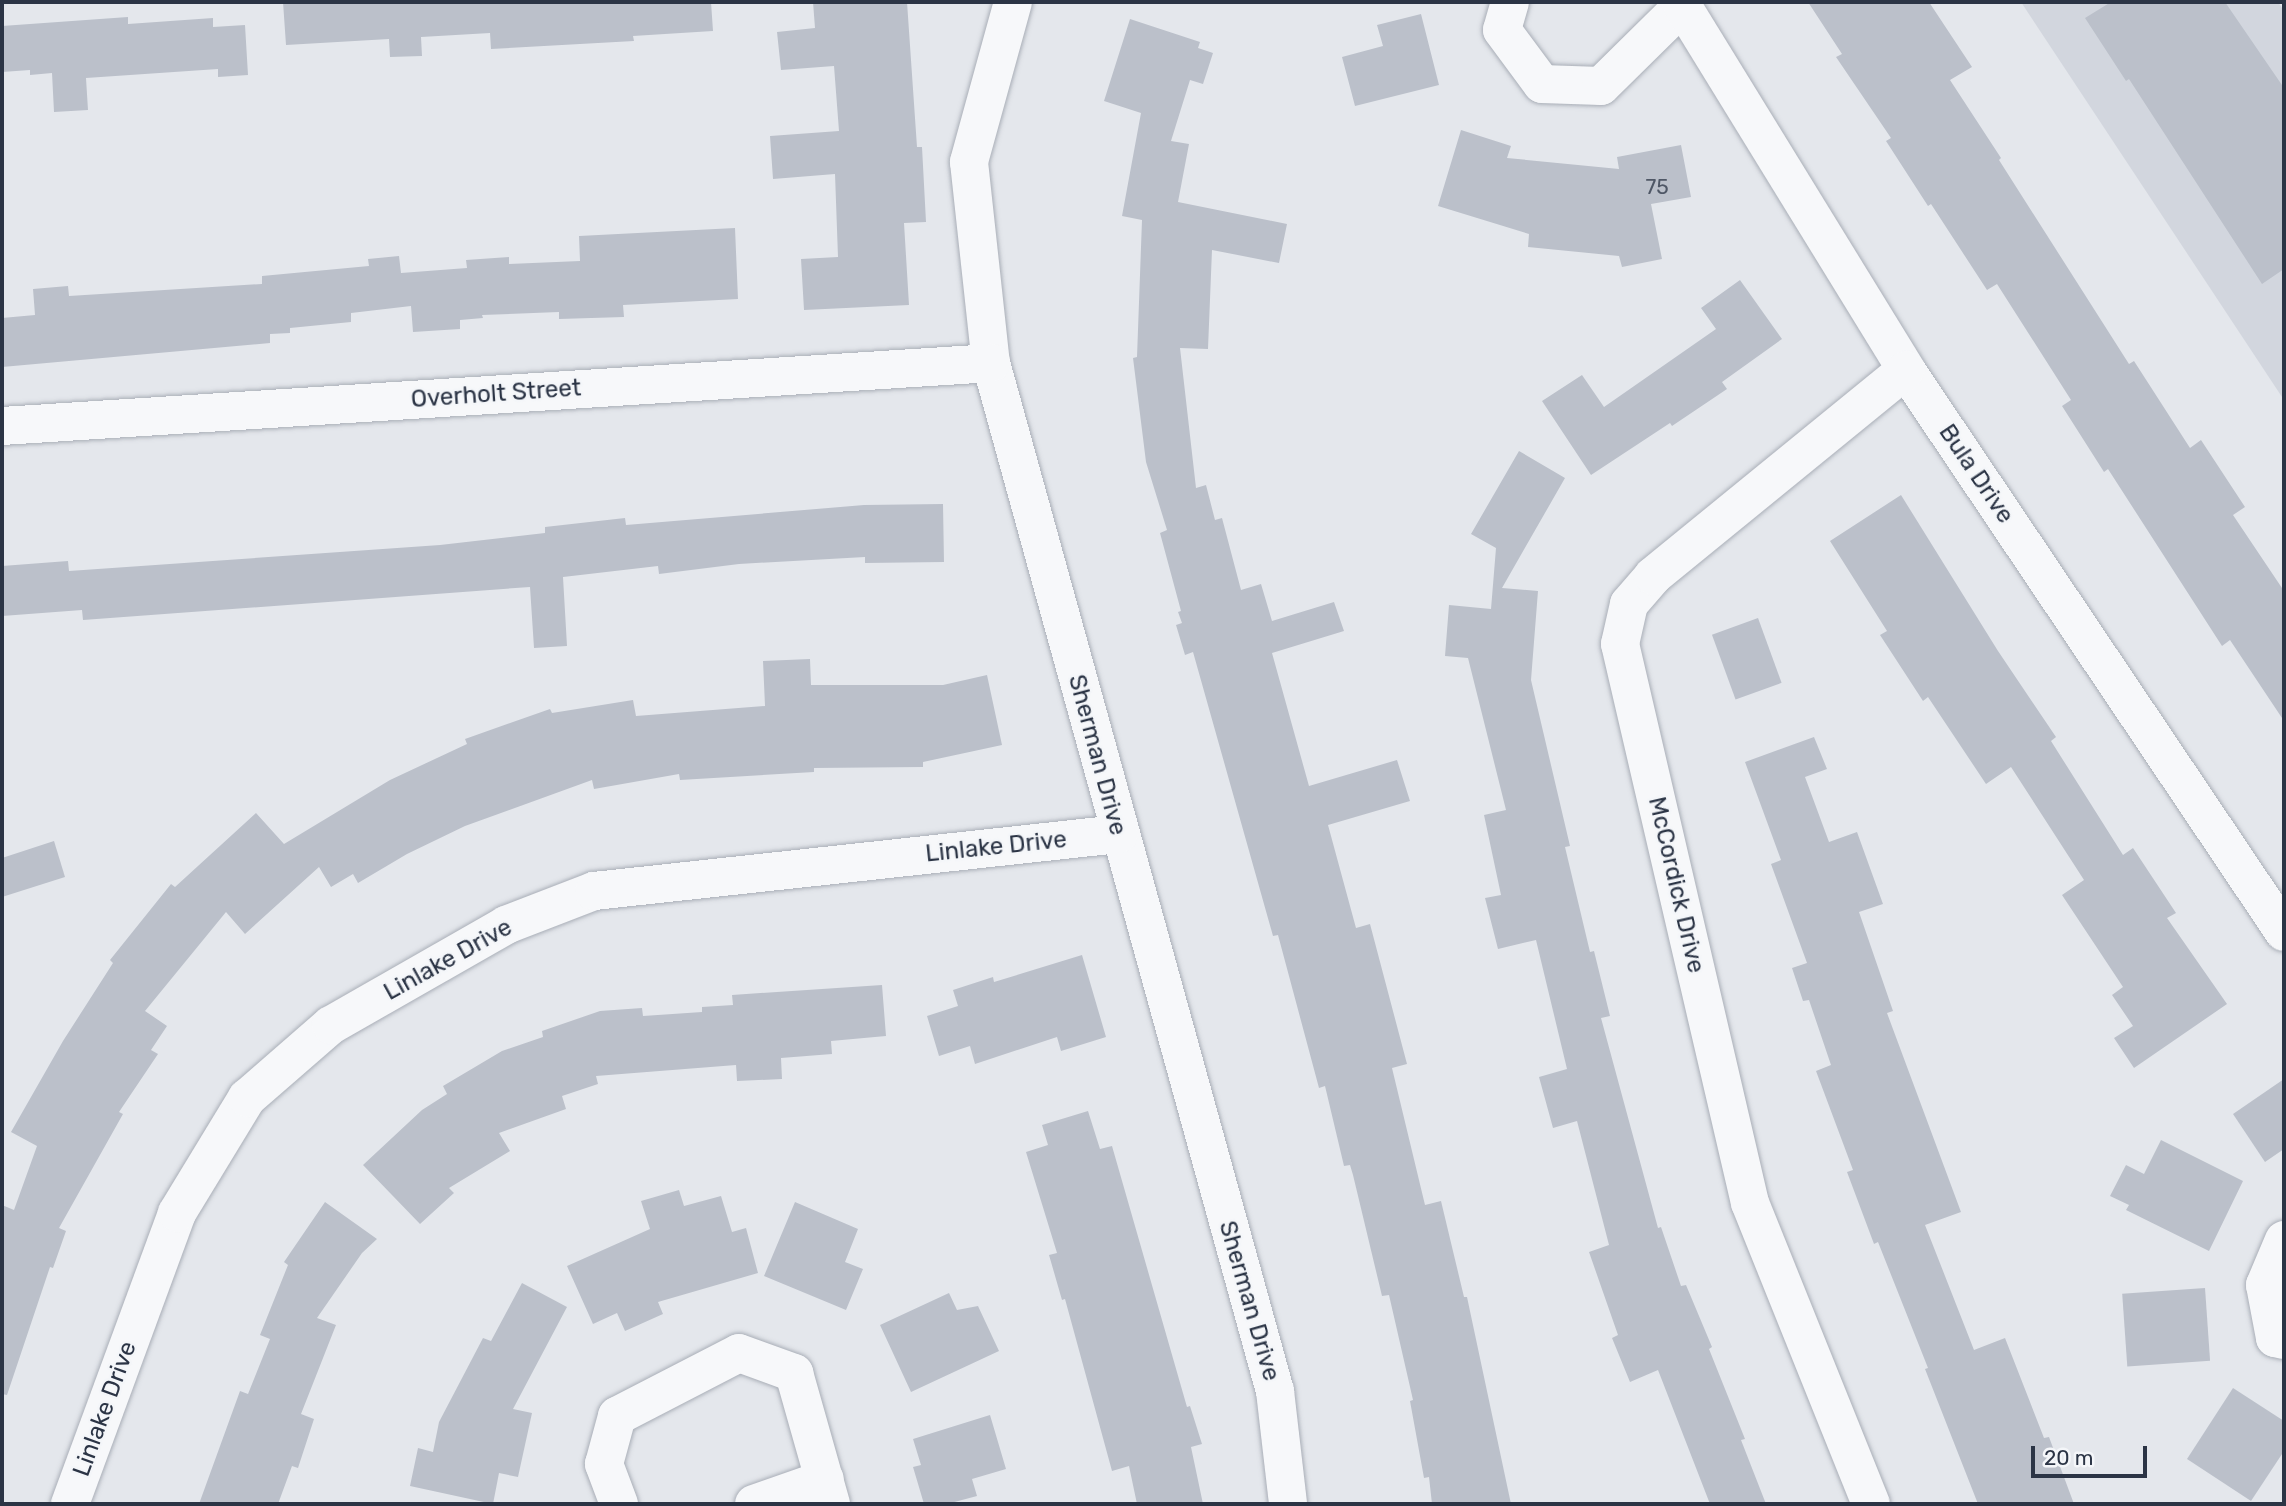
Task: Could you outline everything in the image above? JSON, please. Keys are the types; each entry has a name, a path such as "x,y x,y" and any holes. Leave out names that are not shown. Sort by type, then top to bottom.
{"street":[{"name":"Sherman Drive","path":"1013,2 969,162 991,363 1275,1391 1288,1504"},
{"name":"Bula Drive","path":"1510,2 1502,30 1542,85 1601,86 1681,4 1906,370 2284,932"},
{"name":"Overholt Street","path":"2,425 991,363"},
{"name":"McCordick Drive","path":"1871,1504 1751,1203 1620,644 1629,604 1653,576 1906,370"},
{"name":"Linlake Drive","path":"70,1504 177,1213 247,1098 331,1025 506,925 594,891 1119,834"},
{"path":"2284,1240 2265,1285 2275,1338 2284,1340"},
{"path":"619,1504 604,1464 617,1416 739,1353 794,1373 828,1492 754,1504"}],"shaded area":[{"path":"2021,2 2278,2 2284,11 2284,400"}],"building":[{"path":"283,2 711,2 713,31 633,36 634,41 491,49 490,33 421,37 422,56 390,57 389,39 286,45"},
{"path":"813,2 907,2 917,147 922,147 926,222 904,223 909,305 804,310 801,259 838,257 835,174 773,179 770,136 839,131 834,66 781,70 777,32 815,28"},
{"path":"1808,2 1929,2 1972,67 1950,80 2001,158 1999,160 2129,364 2134,361 2190,448 2201,440 2245,507 2233,515 2284,591 2284,721 2230,640 2222,646 2108,469 2104,472 2062,406 2071,400 1997,284 1987,290 1931,204 1928,206 1886,141 1891,138 1836,57 1842,54"},
{"path":"2111,2 2225,2 2284,88 2284,269 2262,284 2129,79 2126,81 2085,18"},
{"path":"1421,14 1439,85 1355,106 1342,57 1383,46 1377,25"},
{"path":"128,17 128,24 213,18 213,27 245,25 248,75 218,77 218,69 86,78 88,110 54,112 52,73 30,75 30,70 2,72 2,26"},
{"path":"1130,19 1200,42 1198,48 1213,53 1203,84 1190,80 1171,141 1189,144 1178,202 1287,224 1279,263 1212,250 1208,349 1180,348 1196,488 1206,485 1215,520 1222,518 1241,590 1261,584 1272,621 1334,602 1344,631 1272,653 1309,786 1397,760 1410,801 1328,825 1356,928 1370,924 1407,1064 1392,1068 1425,1205 1441,1201 1464,1297 1467,1297 1511,1504 1432,1504 1429,1477 1424,1478 1410,1401 1413,1400 1389,1295 1382,1296 1353,1175 1350,1165 1344,1166 1325,1086 1319,1088 1278,935 1273,936 1193,652 1185,655 1176,625 1182,623 1178,612 1181,611 1160,533 1167,530 1146,462 1133,358 1137,357 1142,220 1122,216 1141,113 1104,101"},
{"path":"1461,130 1511,146 1507,158 1619,169 1617,157 1681,145 1691,197 1651,204 1662,259 1622,267 1619,256 1528,247 1529,234 1438,206"},
{"path":"735,228 738,299 623,305 624,317 559,319 559,312 482,315 483,318 460,320 460,329 413,332 411,306 351,313 351,322 290,328 290,333 270,334 270,343 2,367 2,318 35,315 33,289 68,286 69,296 262,284 262,276 369,266 368,259 399,256 401,273 467,268 466,260 509,257 509,264 580,261 579,236"},
{"path":"1740,280 1782,339 1722,382 1727,389 1591,475 1542,401 1582,375 1604,407 1716,329 1701,308"},
{"path":"1519,451 1565,478 1502,588 1538,591 1531,680 1570,846 1565,847 1590,952 1594,951 1610,1016 1601,1018 1658,1228 1661,1227 1681,1286 1686,1285 1712,1347 1709,1349 1745,1439 1741,1440 1766,1504 1710,1504 1658,1370 1630,1382 1612,1338 1618,1335 1589,1252 1609,1245 1577,1121 1553,1128 1539,1077 1567,1069 1536,940 1498,949 1485,898 1501,895 1484,815 1506,810 1468,658 1445,656 1449,605 1491,609 1496,548 1471,534"},
{"path":"1901,495 1998,651 2056,737 2051,741 2123,855 2133,848 2176,913 2167,918 2227,1004 2134,1068 2114,1038 2133,1026 2112,995 2123,987 2062,895 2084,880 2011,767 1986,784 1928,697 1923,701 1880,635 1887,631 1830,541"},
{"path":"943,504 944,562 865,563 865,557 739,564 659,574 658,566 563,577 567,646 534,648 530,587 83,620 82,610 2,616 2,566 68,561 69,571 440,545 545,533 545,527 625,518 626,525 864,505"},
{"path":"1758,618 1782,683 1736,700 1712,635"},
{"path":"810,659 811,685 943,685 987,675 1002,745 923,762 923,767 814,768 814,772 680,780 679,774 594,789 592,780 465,826 407,854 358,883 353,874 331,887 319,867 245,934 226,912 145,1011 167,1026 151,1050 158,1054 119,1112 123,1114 59,1228 66,1231 53,1268 50,1267 7,1395 2,1394 2,1205 14,1210 37,1146 11,1132 63,1041 113,963 110,960 171,884 175,887 256,813 284,844 390,780 467,744 465,739 550,709 552,713 633,700 636,716 765,706 763,661"},
{"path":"1814,737 1827,769 1805,777 1829,842 1857,832 1883,904 1859,912 1893,1011 1887,1013 1961,1212 1925,1225 1974,1350 2005,1338 2044,1438 2049,1437 2074,1504 1978,1504 1925,1369 1928,1368 1878,1242 1874,1244 1847,1172 1853,1170 1816,1071 1831,1065 1809,1000 1803,1001 1792,968 1807,963 1771,864 1781,860 1745,762"},
{"path":"54,841 65,877 2,897 2,858"},
{"path":"1082,955 1106,1037 1061,1051 1057,1037 975,1064 970,1046 939,1056 927,1016 958,1006 953,990 993,977 994,982"},
{"path":"882,985 886,1036 831,1041 832,1054 781,1058 782,1079 737,1081 736,1065 596,1076 598,1084 562,1096 566,1109 499,1133 510,1151 449,1188 454,1193 420,1224 363,1165 422,1110 447,1094 443,1086 502,1051 543,1037 542,1031 600,1011 642,1008 643,1016 702,1012 702,1007 733,1005 732,995"},
{"path":"2284,1079 2284,1149 2265,1162 2233,1114"},
{"path":"1088,1111 1100,1149 1112,1146 1187,1407 1190,1406 1202,1444 1191,1447 1203,1504 1137,1504 1129,1466 1112,1471 1065,1299 1062,1300 1049,1255 1057,1253 1026,1152 1048,1145 1042,1125"},
{"path":"2161,1140 2243,1181 2209,1251 2126,1210 2129,1205 2110,1196 2126,1165 2144,1174"},
{"path":"679,1190 684,1206 721,1196 732,1232 746,1228 758,1273 658,1302 663,1314 625,1331 617,1313 593,1324 567,1266 650,1229 641,1201"},
{"path":"325,1202 377,1239 362,1253 317,1318 336,1325 301,1414 314,1419 298,1468 292,1466 278,1504 199,1504 240,1391 248,1394 270,1339 260,1335 288,1265 284,1262"},
{"path":"795,1202 858,1229 845,1262 863,1269 846,1310 764,1276"},
{"path":"522,1283 567,1307 513,1409 532,1413 518,1477 499,1473 493,1504 410,1486 418,1448 433,1452 439,1422 483,1338 491,1341"},
{"path":"2205,1288 2210,1361 2127,1367 2122,1294"},
{"path":"949,1293 957,1310 978,1306 999,1351 911,1392 880,1325"},
{"path":"2233,1388 2284,1421 2284,1451 2251,1501 2187,1459"},
{"path":"990,1415 1006,1469 972,1479 977,1496 947,1504 924,1504 913,1467 921,1465 913,1439"}]}
